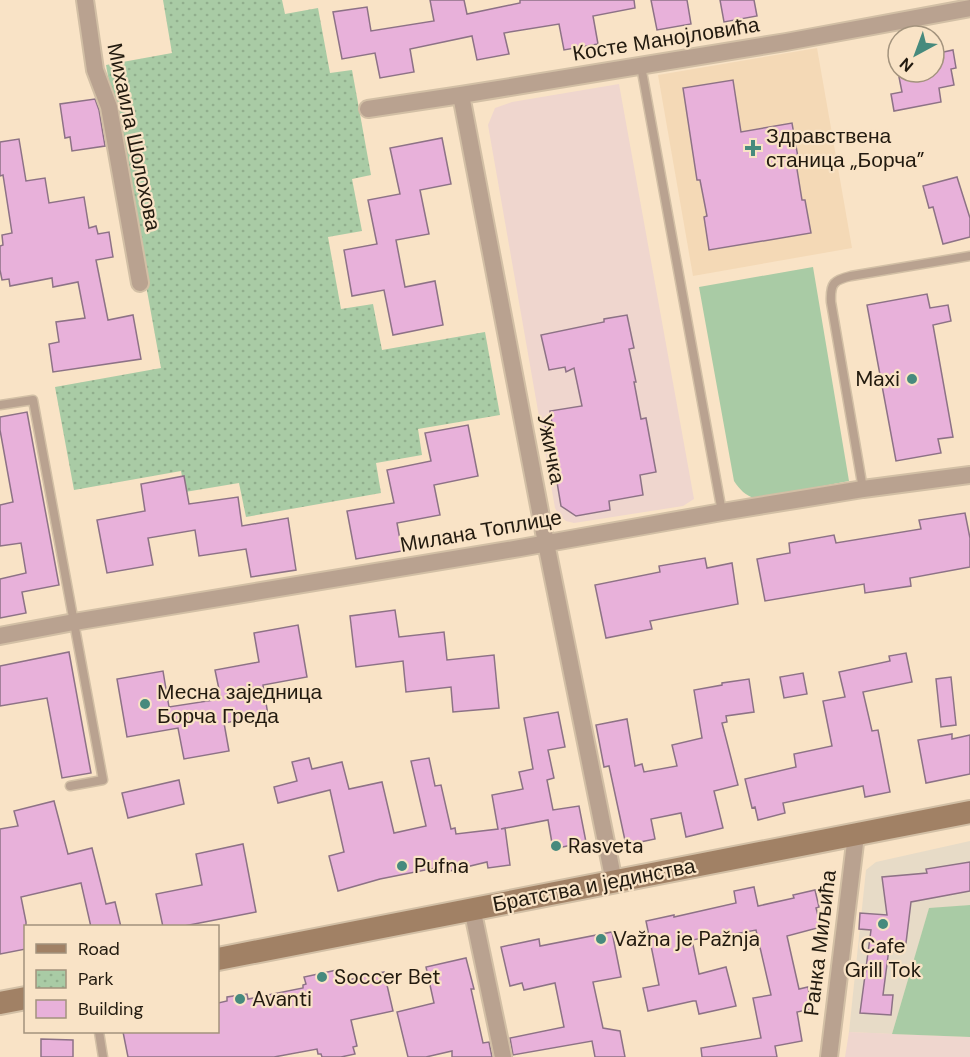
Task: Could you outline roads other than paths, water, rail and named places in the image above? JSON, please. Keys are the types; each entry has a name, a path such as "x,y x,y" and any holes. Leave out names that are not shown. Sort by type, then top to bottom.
{"street":[{"name":"Михаила Шолохова","path":"85,0 95,70 109,107 140,283"},
{"name":"Косте Манојловића","path":"368,108 786,42 970,8"},
{"name":"Ужичка","path":"461,95 546,543 614,882"},
{"name":"Милана Топлице","path":"0,636 722,512 970,474"},
{"name":"Братства и јединства","path":"219,959 970,812"},
{"name":"Ранка Миљића","path":"829,1057 856,834"},
{"path":"472,908 503,1057"},
{"path":"0,1003 24,998"}],"lane":[{"path":"641,66 722,512"},
{"path":"863,489 830,290 833,284 851,276 970,256"},
{"path":"0,405 33,400 74,622 103,780 70,786"},
{"path":"99,1033 103,1057"}],"place":[{"name":"Здравствена станица „Борча”","path":"753,148"},
{"name":"Maxi","path":"912,379"},
{"name":"Месна заједница Борча Греда","path":"145,704"},
{"name":"Rasveta","path":"556,846"},
{"name":"Pufna","path":"402,866"},
{"name":"Cafe Grill Tok","path":"883,924"},
{"name":"Važna je Pažnja","path":"601,939"},
{"name":"Soccer Bet","path":"322,977"},
{"name":"Avanti","path":"240,999"}]}
